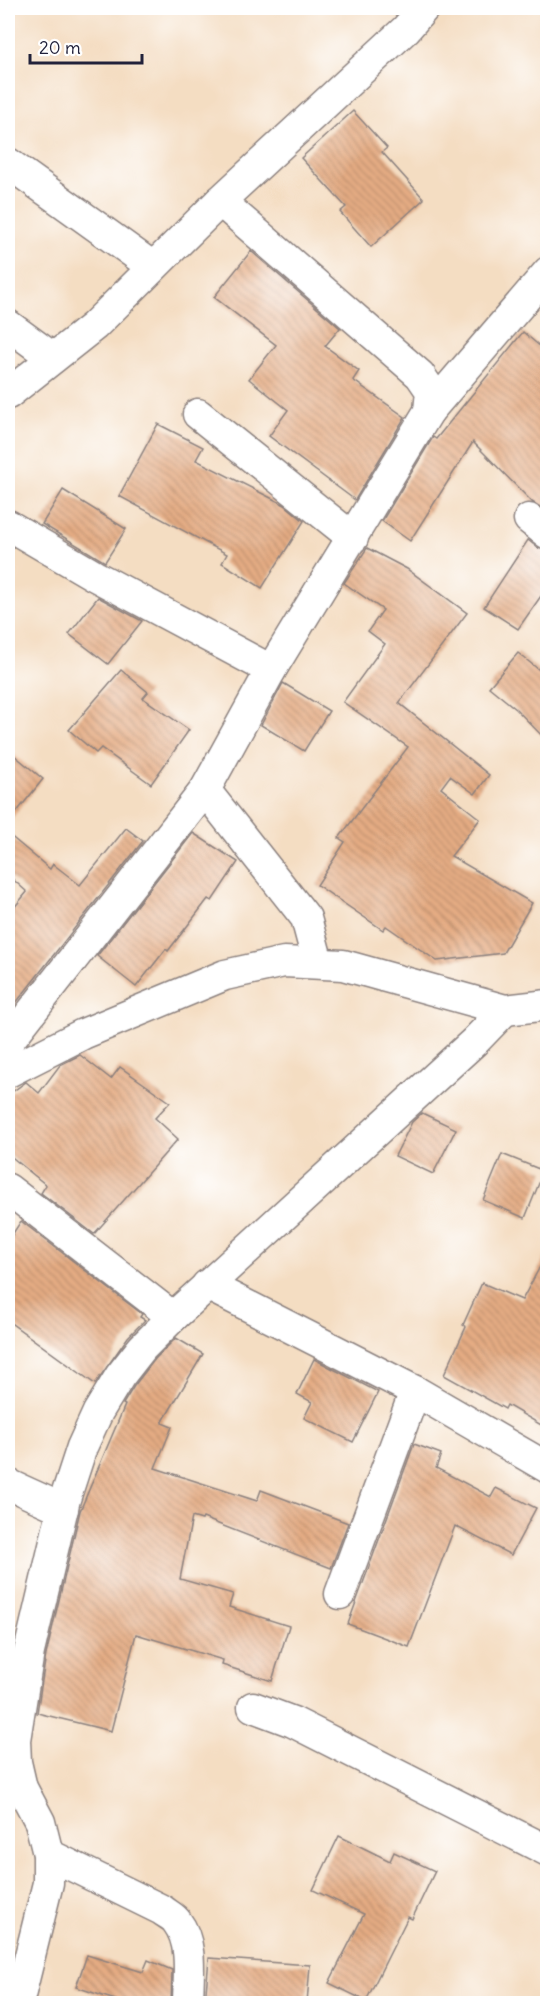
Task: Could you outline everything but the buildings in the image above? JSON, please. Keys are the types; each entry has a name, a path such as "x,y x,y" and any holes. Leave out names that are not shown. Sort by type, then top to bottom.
{"street":[{"path":"8,394 94,326 220,201 406,29 424,8"},
{"path":"8,163 153,267"},
{"path":"220,201 420,375 431,391 429,411"},
{"path":"8,1042 205,790 271,670 429,411 548,272"},
{"path":"8,325 53,358"},
{"path":"198,414 353,538"},
{"path":"8,525 95,576 271,670"},
{"path":"205,790 306,918 318,963"},
{"path":"8,1072 83,1034 225,975 284,962 343,965 505,1010 548,1005"},
{"path":"18,2004 48,1883 48,1854 40,1822 15,1789 15,1740 29,1652 63,1509 81,1448 98,1412 120,1376 142,1348 173,1317 475,1041 505,1010"},
{"path":"8,1189 173,1317"},
{"path":"207,1285 415,1391 548,1468"},
{"path":"340,1594 415,1391"},
{"path":"8,1484 63,1509"},
{"path":"253,1707 293,1722 548,1851"},
{"path":"48,1854 162,1910 177,1920 188,1952 188,2004"}]}
